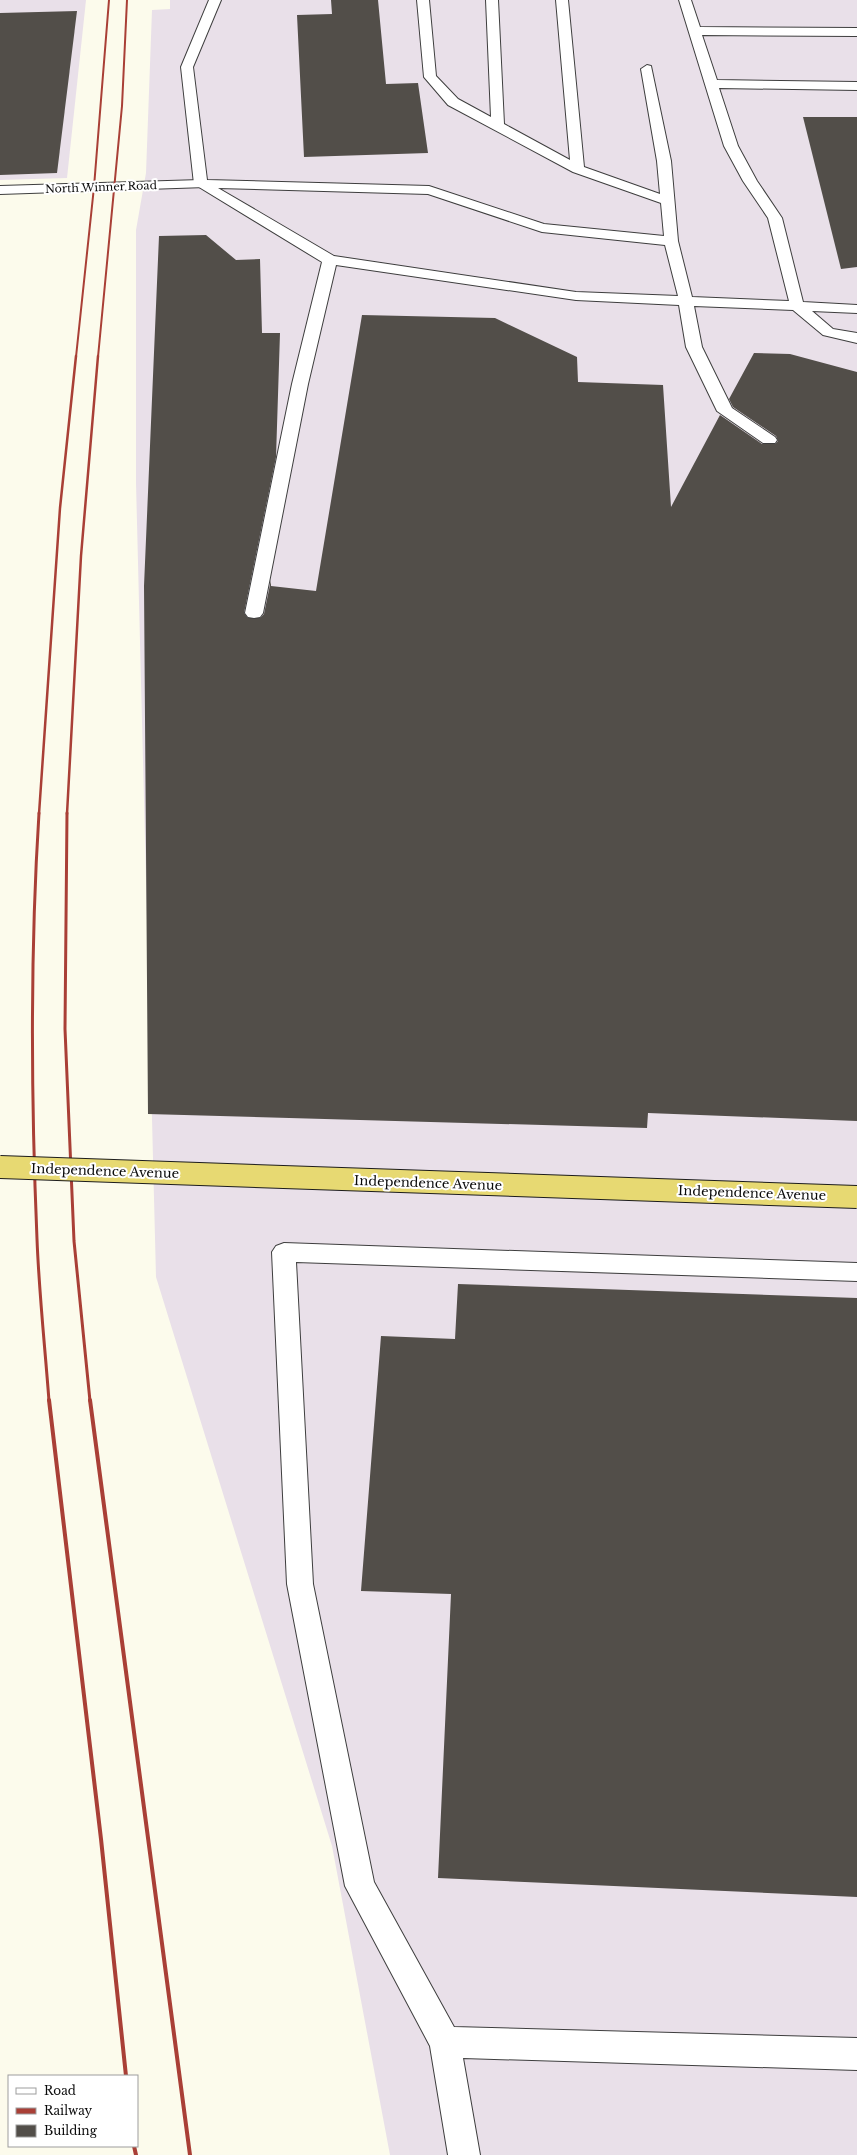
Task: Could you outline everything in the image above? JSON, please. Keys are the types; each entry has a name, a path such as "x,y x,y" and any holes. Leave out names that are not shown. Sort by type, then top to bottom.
{"main road":[{"name":"Independence Avenue","path":"0,1168 857,1196"}],"street":[{"path":"215,0 187,67 201,184 330,260 576,296 857,309"},
{"path":"423,0 430,77 453,102 578,169 667,201"},
{"path":"492,0 498,125"},
{"path":"562,0 578,169"},
{"path":"685,0 731,146 750,181 775,218 797,306 828,332 857,338"},
{"path":"695,31 857,32"},
{"path":"648,69 664,161 671,241 686,301 694,347 725,411 769,440"},
{"path":"712,84 857,86"},
{"name":"North Winner Road","path":"0,190 201,184 429,190 542,228 671,241"},
{"path":"254,613 300,384 330,260"},
{"path":"464,2155 445,2042 360,1886 300,1584 284,1252 857,1272"},
{"path":"445,2042 857,2054"}],"shaded area":[{"path":"0,0 86,0 67,178 0,180"},
{"path":"170,0 857,0 857,2155 390,2155 332,1846 156,1277 136,483 136,230 146,173 152,10 170,9"}],"building":[{"path":"331,0 378,0 386,84 418,83 428,153 304,157 297,15 332,14"},
{"path":"77,11 57,173 0,175 0,13"},
{"path":"803,117 857,117 857,267 841,269"},
{"path":"206,235 236,260 260,259 262,333 280,333 276,457 244,613 248,618 260,618 264,614 271,580 271,586 316,591 362,315 495,318 577,357 578,382 663,385 671,507 720,415 762,444 775,444 778,441 776,436 733,407 729,399 754,353 790,354 857,372 857,1121 648,1113 647,1128 148,1114 144,586 159,236"},
{"path":"458,1284 857,1298 857,1897 438,1878 451,1594 361,1591 381,1336 455,1339"}],"railway":[{"path":"76,357 94,187 109,0"},
{"path":"98,357 122,106 127,0"},
{"path":"39,814 60,508 76,356"},
{"path":"67,814 81,556 98,356"},
{"path":"39,813 34,919 32,1026 38,1259 49,1401"},
{"path":"67,813 65,1029 74,1241 90,1401"},
{"path":"49,1400 101,1839 126,2075"},
{"path":"90,1400 190,2155"},
{"path":"134,2147 136,2155"}]}
